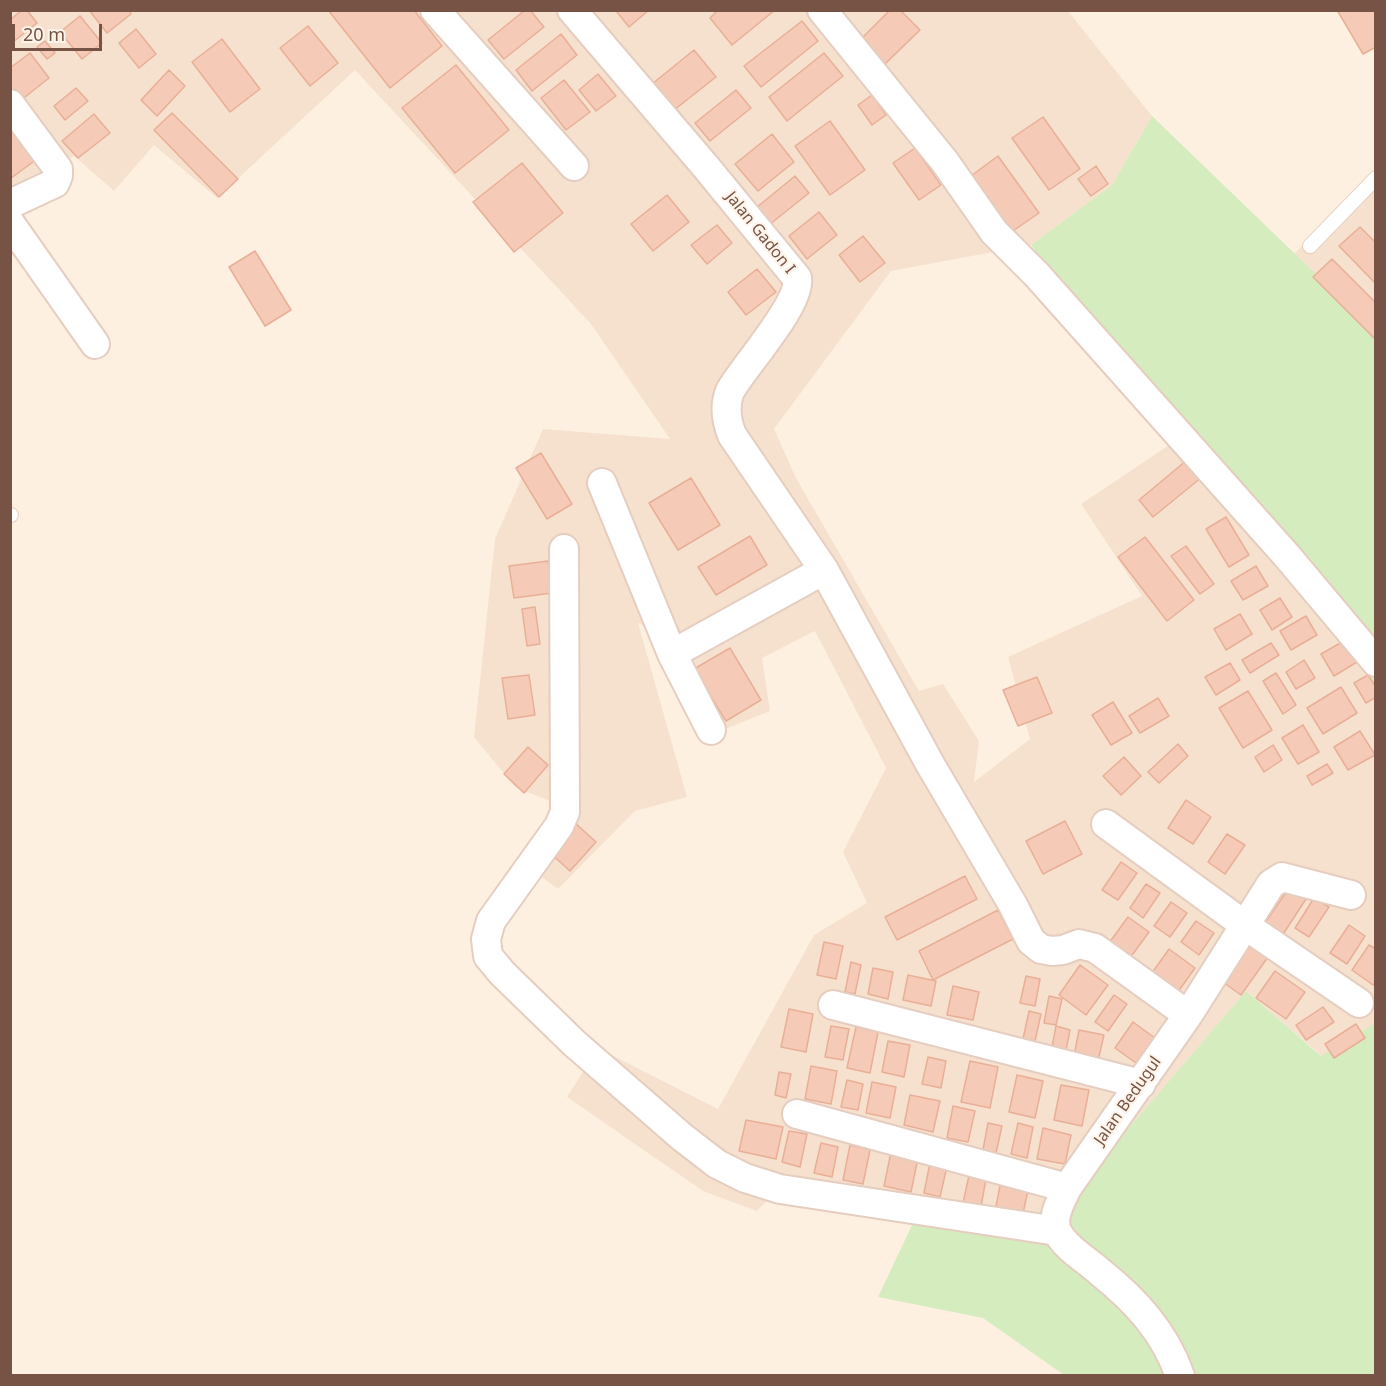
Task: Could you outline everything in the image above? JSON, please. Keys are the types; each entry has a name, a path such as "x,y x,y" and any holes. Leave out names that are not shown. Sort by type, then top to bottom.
{"street":[{"path":"435,10 574,166"},
{"name":"Jalan Gadon I","path":"572,10 797,278 798,286 791,305 736,379 727,398 726,414 732,435 824,570"},
{"path":"822,10 945,162 994,232 1037,275 1287,556 1376,662"},
{"path":"10,104 58,169 58,176 54,183 10,204"},
{"path":"10,223 95,344"},
{"path":"602,483 672,654 711,730"},
{"path":"564,549 565,812 559,826 491,921 486,939 489,956 502,973 574,1043 682,1137 717,1164 745,1178 780,1190 1057,1231 1068,1245 1142,1309 1164,1339 1180,1376"},
{"path":"672,654 824,570 930,764 1013,905 1031,941 1041,949 1052,951 1079,944 1095,948 1188,1016"},
{"path":"1106,824 1246,926 1359,1003"},
{"name":"Jalan Bedugul","path":"1057,1231 1055,1216 1067,1188 1188,1016 1271,884 1282,877 1351,895"},
{"path":"833,1005 1141,1084"},
{"path":"797,1114 1067,1188"}],"lane":[{"path":"1310,246 1376,178"}],"shaded area":[{"path":"11,11 1068,11 1152,116 1112,185 1031,245 891,271 774,429 796,478 919,691 943,684 979,741 974,782 1030,739 1008,657 1142,596 1081,504 1181,437 1375,685 1375,1023 1322,1056 1246,991 1042,1229 786,1180 757,1211 703,1191 567,1097 598,1048 718,1109 814,935 867,903 843,852 886,768 815,631 762,658 770,711 720,731 666,636 638,623 687,797 635,811 558,889 532,870 557,804 515,787 474,737 495,539 543,429 670,439 591,324 355,70 217,198 154,145 114,191 74,156 11,189"},
{"path":"1375,169 1375,331 1294,254"}],"green space":[{"path":"1152,116 1375,331 1375,685 1031,245 1112,185"},
{"path":"1246,991 1321,1056 1375,1023 1375,1375 1064,1375 983,1318 878,1297 921,1206 1042,1229"}],"building":[{"path":"22,10 27,10 37,23 13,42 10,39 10,20"},
{"path":"89,10 129,10 131,14 107,33"},
{"path":"328,10 414,10 442,46 390,88"},
{"path":"525,10 530,10 544,27 504,59 488,40"},
{"path":"618,10 649,10 629,27 617,12"},
{"path":"718,10 775,10 732,45 710,18"},
{"path":"890,10 900,10 920,30 885,64 860,40"},
{"path":"1337,10 1376,10 1376,47 1363,54"},
{"path":"80,16 102,43 82,59 60,32"},
{"path":"802,21 818,41 761,87 744,66"},
{"path":"308,26 338,63 310,86 280,48"},
{"path":"136,29 156,54 139,68 119,43"},
{"path":"561,34 577,55 532,91 516,70"},
{"path":"222,39 260,89 230,112 192,62"},
{"path":"45,41 55,53 47,59 37,47"},
{"path":"694,50 716,77 674,110 652,84"},
{"path":"30,53 49,78 20,101 10,90 10,68"},
{"path":"824,53 843,76 787,121 769,97"},
{"path":"456,65 509,130 455,173 402,108"},
{"path":"169,70 185,86 157,116 141,100"},
{"path":"598,74 616,96 596,111 579,90"},
{"path":"564,80 590,112 566,130 541,98"},
{"path":"76,88 88,101 65,120 54,106"},
{"path":"736,90 751,108 710,141 695,123"},
{"path":"872,95 886,115 872,125 858,105"},
{"path":"172,113 238,179 219,197 154,130"},
{"path":"94,114 110,133 78,158 62,141"},
{"path":"1043,117 1080,169 1049,190 1012,138"},
{"path":"830,121 865,170 830,195 795,146"},
{"path":"10,126 37,159 10,179"},
{"path":"772,134 794,162 758,191 735,164"},
{"path":"915,148 941,185 919,200 893,163"},
{"path":"998,156 1039,213 1004,237 964,181"},
{"path":"522,163 563,213 514,252 473,202"},
{"path":"1096,166 1108,184 1091,196 1078,179"},
{"path":"795,176 809,193 764,229 751,212"},
{"path":"667,195 689,222 653,251 631,224"},
{"path":"819,212 837,235 807,259 789,236"},
{"path":"717,225 732,243 707,264 691,245"},
{"path":"1360,227 1376,243 1376,284 1339,246"},
{"path":"863,236 885,263 860,282 839,255"},
{"path":"255,251 291,310 265,326 229,267"},
{"path":"1332,259 1376,303 1376,340 1313,277"},
{"path":"757,269 776,292 746,315 728,292"},
{"path":"541,453 572,504 547,519 516,468"},
{"path":"1187,460 1202,477 1153,517 1139,500"},
{"path":"691,478 720,525 678,550 649,503"},
{"path":"1226,517 1249,555 1229,567 1206,529"},
{"path":"750,536 767,565 716,595 698,567"},
{"path":"1145,537 1194,600 1167,621 1118,557"},
{"path":"1186,546 1214,584 1200,594 1171,556"},
{"path":"548,561 552,593 514,598 509,566"},
{"path":"1256,566 1268,586 1243,600 1231,581"},
{"path":"1280,598 1292,617 1272,630 1260,610"},
{"path":"535,607 540,644 527,646 522,609"},
{"path":"1240,614 1252,634 1226,650 1214,629"},
{"path":"1306,616 1317,635 1291,650 1280,631"},
{"path":"1349,638 1362,659 1334,676 1321,654"},
{"path":"1271,643 1279,655 1250,673 1242,660"},
{"path":"730,648 761,700 726,721 694,669"},
{"path":"1304,660 1315,678 1296,689 1286,672"},
{"path":"1230,663 1240,680 1216,695 1205,677"},
{"path":"1276,673 1296,705 1283,714 1263,681"},
{"path":"529,675 535,715 508,719 502,678"},
{"path":"1368,675 1376,687 1376,697 1366,703 1354,683"},
{"path":"1037,677 1052,713 1018,726 1003,690"},
{"path":"1341,687 1357,713 1323,734 1307,708"},
{"path":"1248,691 1272,730 1243,748 1219,708"},
{"path":"1158,698 1169,716 1140,733 1129,716"},
{"path":"1113,702 1132,733 1111,745 1092,715"},
{"path":"1303,725 1319,752 1298,764 1282,738"},
{"path":"1360,731 1375,755 1348,770 1334,747"},
{"path":"1178,744 1188,756 1159,783 1148,772"},
{"path":"1273,745 1282,760 1264,772 1255,757"},
{"path":"528,747 548,765 524,793 504,774"},
{"path":"1124,757 1141,776 1121,795 1103,776"},
{"path":"1327,764 1333,773 1312,785 1307,776"},
{"path":"1186,800 1211,817 1193,844 1168,828"},
{"path":"1065,821 1082,854 1043,874 1026,841"},
{"path":"574,822 596,842 570,871 548,851"},
{"path":"1227,834 1245,845 1225,874 1208,862"},
{"path":"1121,862 1137,873 1118,900 1102,890"},
{"path":"965,876 977,899 897,940 885,917"},
{"path":"1146,884 1160,893 1143,918 1130,908"},
{"path":"1289,888 1306,899 1278,942 1260,930"},
{"path":"1314,898 1329,907 1309,937 1295,928"},
{"path":"1171,902 1187,913 1170,937 1154,926"},
{"path":"998,910 1013,939 933,980 919,951"},
{"path":"1128,917 1149,932 1130,958 1109,943"},
{"path":"1196,921 1214,933 1199,955 1181,942"},
{"path":"1349,925 1365,936 1347,964 1330,953"},
{"path":"824,942 843,946 836,979 817,975"},
{"path":"1246,942 1268,957 1241,995 1220,980"},
{"path":"1369,945 1376,949 1376,981 1373,985 1352,970"},
{"path":"1169,949 1195,968 1175,996 1149,977"},
{"path":"851,962 861,965 855,994 845,992"},
{"path":"1080,965 1108,985 1086,1015 1059,995"},
{"path":"873,968 893,972 888,999 868,994"},
{"path":"1275,971 1305,992 1286,1019 1256,998"},
{"path":"908,975 936,981 931,1006 903,1000"},
{"path":"1026,976 1040,979 1035,1006 1020,1003"},
{"path":"953,986 979,992 973,1020 947,1015"},
{"path":"1114,995 1127,1004 1108,1031 1095,1022"},
{"path":"1049,996 1062,999 1056,1025 1044,1023"},
{"path":"1323,1007 1334,1022 1306,1040 1296,1025"},
{"path":"789,1009 813,1014 806,1052 781,1047"},
{"path":"1029,1011 1041,1014 1035,1041 1023,1039"},
{"path":"1133,1022 1155,1038 1136,1063 1115,1048"},
{"path":"1356,1024 1365,1038 1334,1058 1325,1044"},
{"path":"831,1026 849,1029 843,1060 825,1057"},
{"path":"1056,1026 1070,1030 1066,1050 1052,1047"},
{"path":"856,1027 878,1032 870,1073 847,1068"},
{"path":"1079,1030 1104,1035 1098,1061 1074,1056"},
{"path":"888,1041 910,1045 904,1077 882,1072"},
{"path":"928,1057 946,1061 941,1088 922,1084"},
{"path":"970,1061 998,1067 990,1108 961,1102"},
{"path":"811,1066 837,1071 831,1104 805,1099"},
{"path":"779,1072 791,1074 786,1098 775,1095"},
{"path":"1017,1075 1043,1081 1035,1118 1009,1112"},
{"path":"847,1080 863,1084 858,1110 841,1107"},
{"path":"872,1082 896,1087 890,1118 866,1113"},
{"path":"1061,1085 1089,1090 1082,1126 1054,1120"},
{"path":"910,1095 940,1101 933,1132 904,1125"},
{"path":"953,1106 975,1111 968,1142 947,1138"},
{"path":"746,1120 783,1127 776,1159 739,1151"},
{"path":"988,1123 1002,1126 996,1153 983,1150"},
{"path":"1018,1123 1033,1127 1027,1158 1011,1154"},
{"path":"1043,1128 1071,1135 1065,1164 1037,1159"},
{"path":"789,1131 807,1134 800,1167 782,1162"},
{"path":"821,1143 838,1147 832,1177 814,1173"},
{"path":"850,1145 870,1150 863,1184 843,1180"},
{"path":"891,1152 918,1158 911,1192 884,1186"},
{"path":"931,1158 948,1162 940,1197 924,1193"},
{"path":"971,1166 988,1169 981,1206 963,1203"},
{"path":"1002,1175 1030,1181 1022,1218 995,1212"}]}
